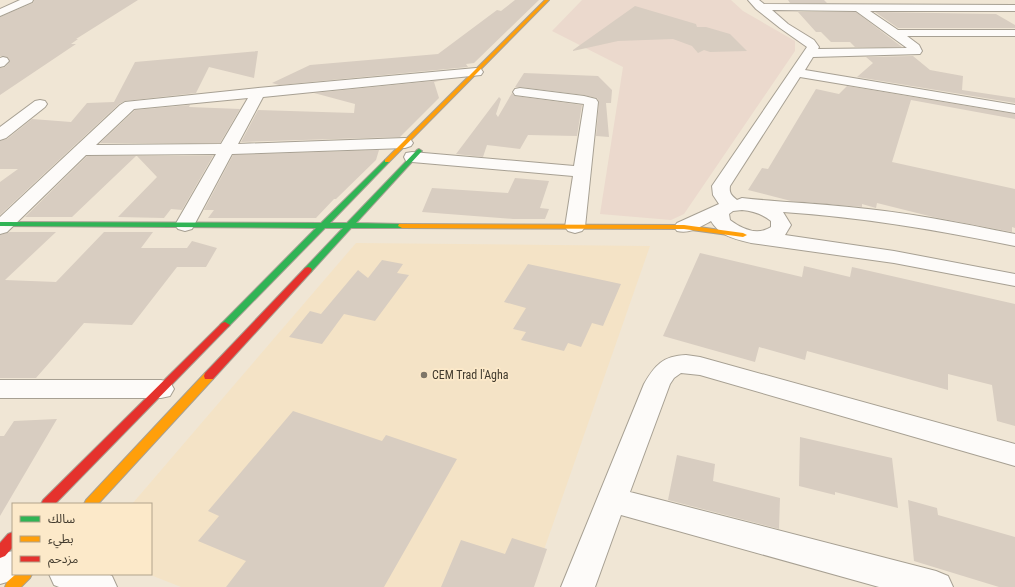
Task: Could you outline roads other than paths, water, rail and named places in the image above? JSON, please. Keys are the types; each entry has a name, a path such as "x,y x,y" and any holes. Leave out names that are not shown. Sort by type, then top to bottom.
{"street":[{"path":"91,503 349,225 409,150 476,72 547,0"},
{"path":"0,1 27,1"},
{"path":"0,13 27,1"},
{"path":"757,3 834,4 858,8 1015,8"},
{"path":"728,207 720,191 721,186 813,47 810,43 784,26 757,3"},
{"path":"809,53 916,51 895,33 858,8"},
{"path":"988,8 1008,19"},
{"path":"895,33 1015,33"},
{"path":"1,226 125,108 130,105 476,72"},
{"path":"796,72 1015,109"},
{"path":"185,225 258,92"},
{"path":"520,92 591,102 575,227"},
{"path":"0,135 40,104"},
{"path":"48,503 324,226 409,150 428,142"},
{"path":"82,150 409,150 581,172"},
{"path":"728,207 720,212 718,217 720,222 729,230 751,236 777,233 781,228 781,223 778,217 771,212 752,205"},
{"path":"684,228 728,207 752,205 794,206 855,212 921,222 1015,240"},
{"path":"1,226 349,225 684,228 751,236 894,257 1015,280"},
{"path":"578,587 657,384 663,372 682,362 1015,455"},
{"path":"0,389 161,389"},
{"path":"613,500 936,587"},
{"path":"0,552 12,539"},
{"path":"0,568 12,566"},
{"path":"12,587 24,575"},
{"path":"69,575 100,587"}],"place":[{"name":"CEM Trad l'Agha","path":"424,375"}]}
